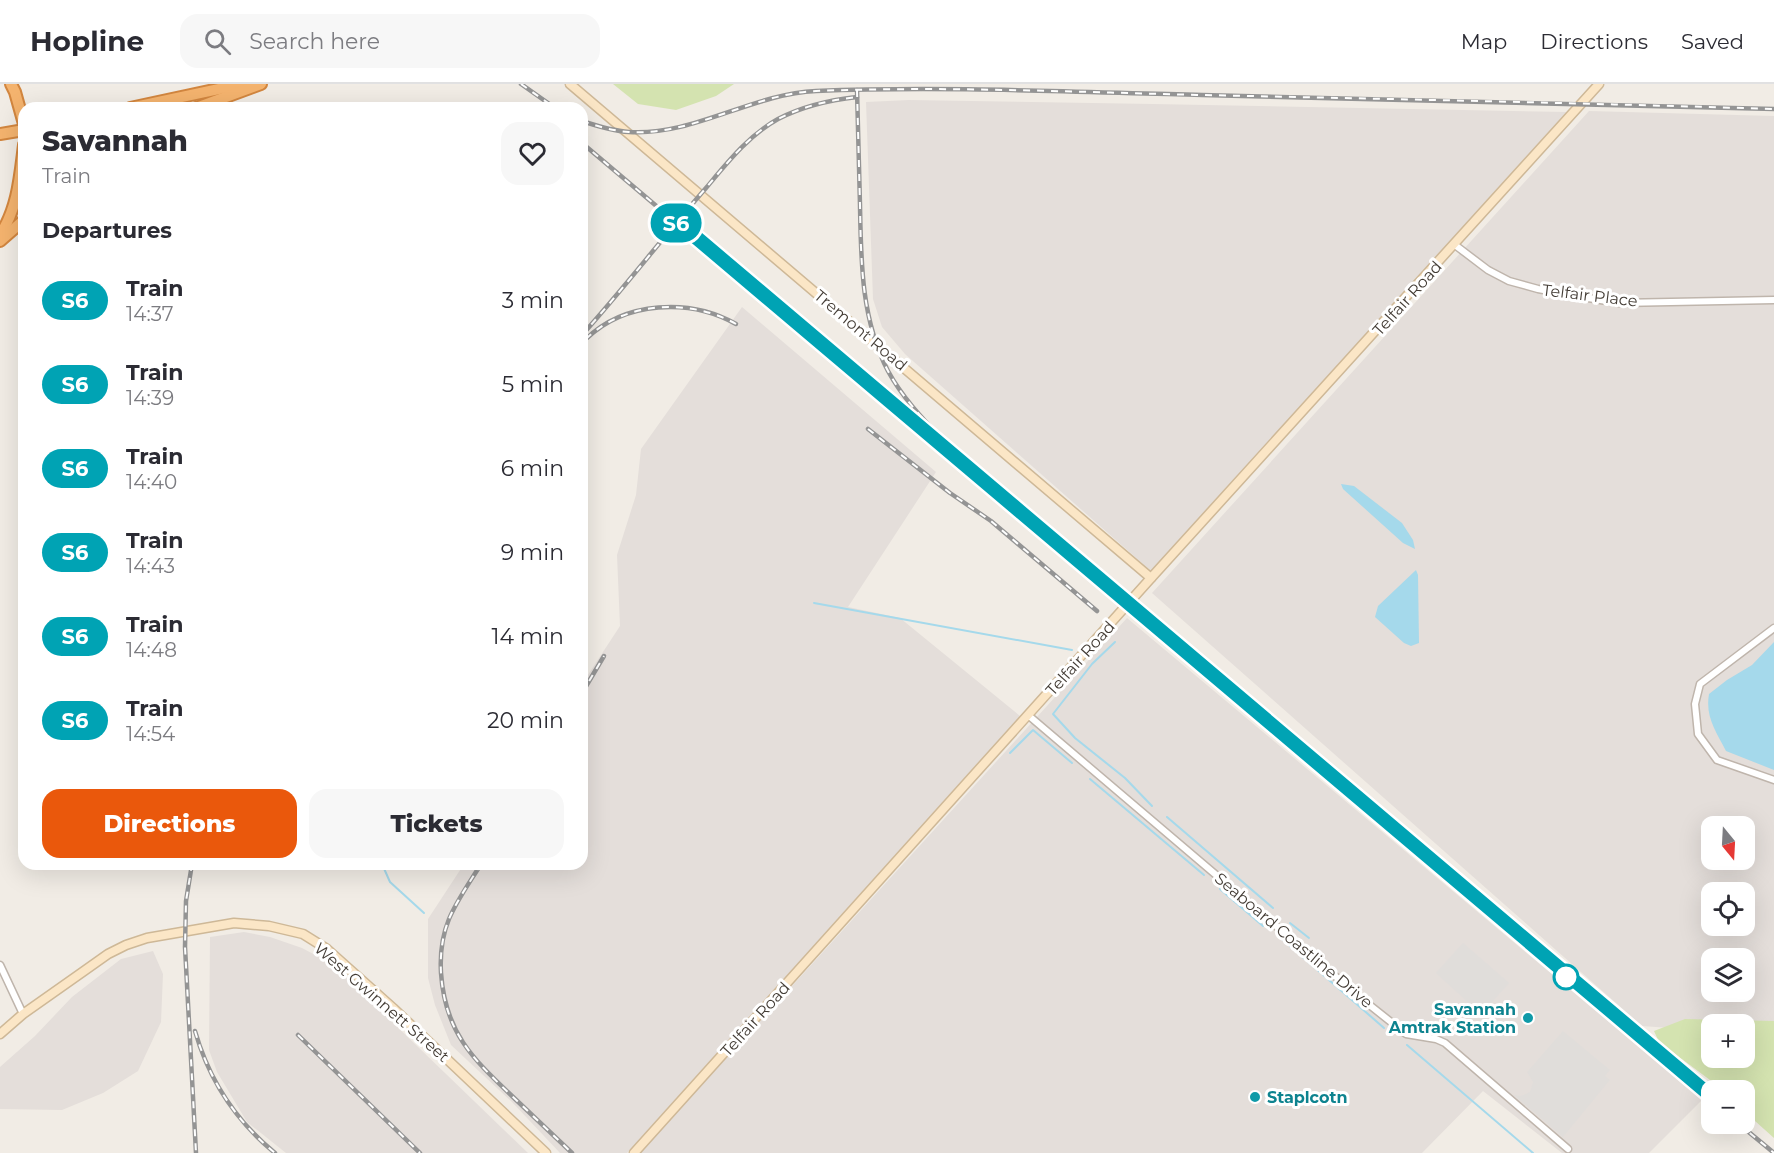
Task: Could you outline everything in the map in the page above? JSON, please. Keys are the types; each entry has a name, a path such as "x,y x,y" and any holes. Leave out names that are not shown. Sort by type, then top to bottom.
{"highway":[{"path":"11,84 18,103"},
{"path":"158,102 242,84"},
{"path":"212,102 261,84"},
{"path":"0,134 18,131"},
{"path":"0,235 15,203 18,190"},
{"path":"0,242 18,226"}],"street":[{"name":"Tremont Road","path":"570,84 1151,578"},
{"name":"Telfair Road","path":"634,1153 1599,84"},
{"name":"Telfair Place","path":"1455,245 1488,270 1509,281 1582,297 1619,303 1774,300"},
{"path":"1774,628 1700,684 1695,704 1698,734 1717,760 1774,780"},
{"name":"Seaboard Coastline Drive","path":"1028,715 1362,999 1406,1034 1436,1039 1445,1043 1568,1149"},
{"name":"West Gwinnett Street","path":"0,1034 23,1014 108,954 126,945 147,938 234,923 269,926 303,934 327,949 393,1008 546,1153"},
{"path":"0,965 23,1014"}],"shaded area":[{"path":"909,100 1567,112 1151,571 905,354 882,327 873,299 866,102"},
{"path":"1589,111 1774,116 1774,1031 1755,1027 1755,1014 1701,1014 1701,1030 1642,1026 1152,593"},
{"path":"742,307 936,472 848,607 900,618 1020,716 627,1153 560,1153 512,1102 451,1045 435,1005 428,978 428,919 460,870 588,870 588,675 620,626 617,555 636,495 641,449"},
{"path":"1127,618 1701,1099 1649,1153 1562,1153 1483,1091 1422,1153 640,1153"},
{"path":"244,932 270,937 302,948 332,964 528,1153 286,1153 247,1122 217,1072 209,1050 210,937"},
{"path":"1463,943 1509,983 1481,1014 1436,973"},
{"path":"153,951 163,974 161,1022 138,1071 103,1093 62,1110 0,1109 0,1067 35,1036 72,997 121,959"},
{"path":"1563,1031 1610,1070 1605,1076 1610,1080 1563,1137 1514,1095 1521,1096 1530,1092 1533,1082 1527,1072"}],"green space":[{"path":"613,84 734,84 716,96 676,110 638,104"},
{"path":"1685,1019 1701,1019 1701,1068 1755,1068 1755,1021 1774,1021 1774,1138 1755,1121 1755,1080 1710,1080 1659,1042 1654,1031"}],"water":[{"path":"1341,484 1354,486 1402,523 1413,540 1415,549 1403,543 1343,489"},
{"path":"1416,570 1419,643 1411,646 1404,643 1375,617 1378,606"},
{"path":"1774,642 1774,770 1726,751 1712,724 1708,702 1709,694 1752,665"}],"waterway":[{"path":"814,603 1072,650"},
{"path":"1115,642 1092,664 1053,714 1075,738 1125,778 1152,806"},
{"path":"1010,753 1033,730 1072,763"},
{"path":"1090,779 1204,875"},
{"path":"1167,817 1273,908"},
{"path":"385,870 390,882 424,913"},
{"path":"1220,889 1263,926"},
{"path":"1290,923 1309,938"},
{"path":"1281,938 1384,1028"},
{"path":"1407,1045 1533,1153"}],"railway":[{"path":"521,84 546,102"},
{"path":"588,123 617,131 653,132 700,122 768,99 792,94 816,91 912,89 1774,109"},
{"path":"857,90 862,268 872,331 894,381 913,407 942,439"},
{"path":"588,328 722,169 757,133 797,110 857,97"},
{"path":"588,148 1701,1091"},
{"path":"588,337 602,326 619,317 658,308 679,307 699,310 736,324"},
{"path":"868,429 950,493 991,521 1097,611"},
{"path":"588,683 604,656"},
{"path":"191,870 186,901 185,947 196,1153"},
{"path":"477,870 452,912 443,939 441,973 448,1012 455,1028 473,1056 572,1153"},
{"path":"195,1031 216,1083 236,1113 275,1153"},
{"path":"298,1035 420,1153"},
{"path":"1751,1134 1774,1153"}],"train":[{"name":"S6","path":"1701,1085 695,233 678,220 675,223 1701,1091"}],"place":[{"name":"Savannah Amtrak Station","path":"1528,1018"},
{"name":"Staplcotn","path":"1255,1097"}]}
